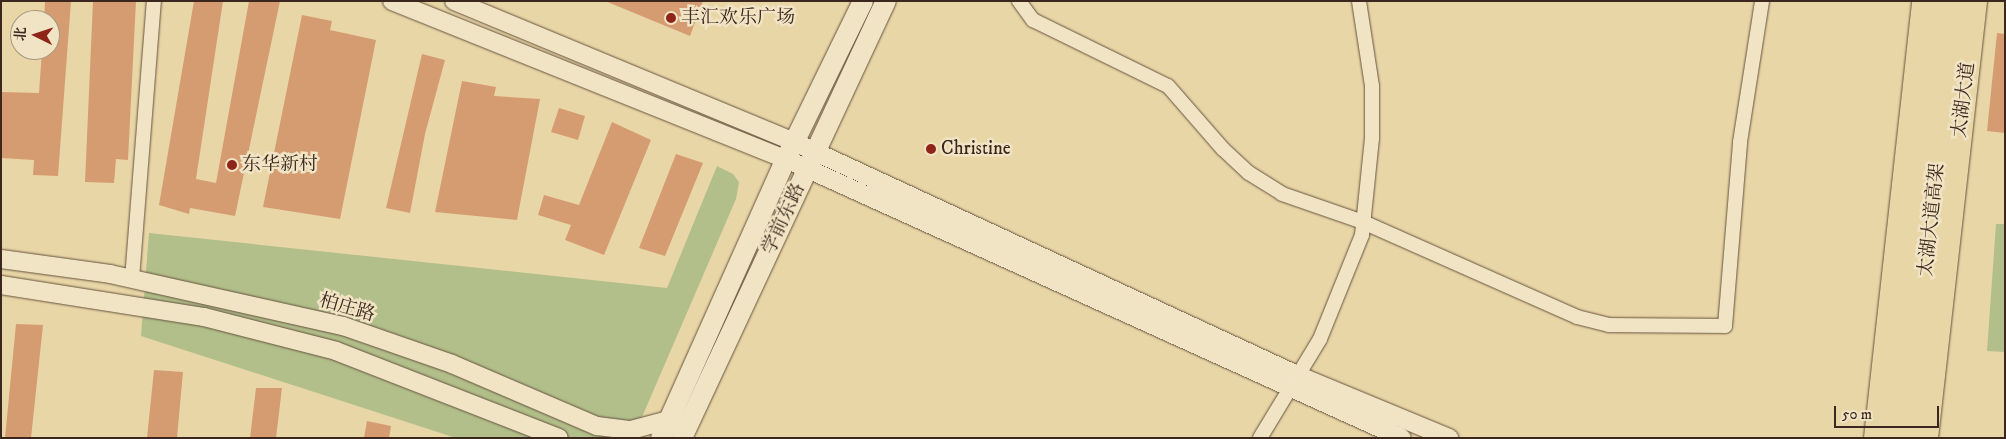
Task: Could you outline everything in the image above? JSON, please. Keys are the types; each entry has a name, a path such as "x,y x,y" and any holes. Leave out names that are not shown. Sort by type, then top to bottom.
{"highway":[{"name":"太湖大道高架","path":"1890,438 1935,1"},
{"name":"太湖大道高架","path":"1907,438 1955,1"}],"main road":[{"name":"学前东路","path":"665,429 790,150 863,1"},
{"name":"学前东路","path":"682,438 886,1"},
{"path":"1876,438 1923,1"},
{"name":"太湖大道","path":"1928,438 1976,1"}],"street":[{"path":"132,279 154,1"},
{"path":"392,1 790,150"},
{"path":"454,1 790,150 1292,382 1402,438"},
{"path":"1019,1 1033,20 1168,86 1250,173 1282,194 1364,222 1577,317 1609,325 1725,326 1740,142 1762,1"},
{"path":"1260,438 1292,382 1320,339 1364,222 1372,138 1372,86 1359,1"},
{"name":"柏庄路","path":"1,259 132,279 342,326 452,364 597,426 631,430 665,429"},
{"path":"1,285 204,317 336,351 559,438"},
{"path":"1292,382 1449,438"}],"green space":[{"path":"717,166 733,174 739,182 736,199 633,438 456,438 141,336 149,233 667,288"},
{"path":"1996,224 2005,224 2005,352 1987,351"}],"building":[{"path":"45,1 71,1 58,176 33,175 34,160 1,158 1,92 39,93 41,60 60,60 60,10 45,10"},
{"path":"93,1 136,1 128,160 116,159 114,183 85,182"},
{"path":"194,1 223,1 196,179 216,183 249,1 280,1 235,216 190,208 189,214 159,205"},
{"name":"丰汇欢乐广场","path":"605,1 703,1 690,36"},
{"path":"302,15 332,21 330,30 376,40 340,219 263,207"},
{"path":"1997,33 2005,34 2005,133 1987,131"},
{"path":"422,54 445,60 425,134 410,213 386,208"},
{"path":"462,81 496,87 494,96 540,99 517,220 435,212"},
{"path":"559,108 585,116 578,140 551,132"},
{"path":"612,122 651,140 604,255 565,240 571,225 538,215 544,195 579,205"},
{"path":"676,154 703,163 665,256 639,248"},
{"path":"16,324 43,325 31,438 5,438"},
{"path":"154,370 183,372 177,438 147,438"},
{"path":"256,388 282,388 276,438 250,438"},
{"path":"367,421 391,426 389,438 364,438"}],"place":[{"name":"丰汇欢乐广场","path":"671,18"},
{"name":"Christine","path":"931,149"},
{"name":"东华新村","path":"232,165"}]}
